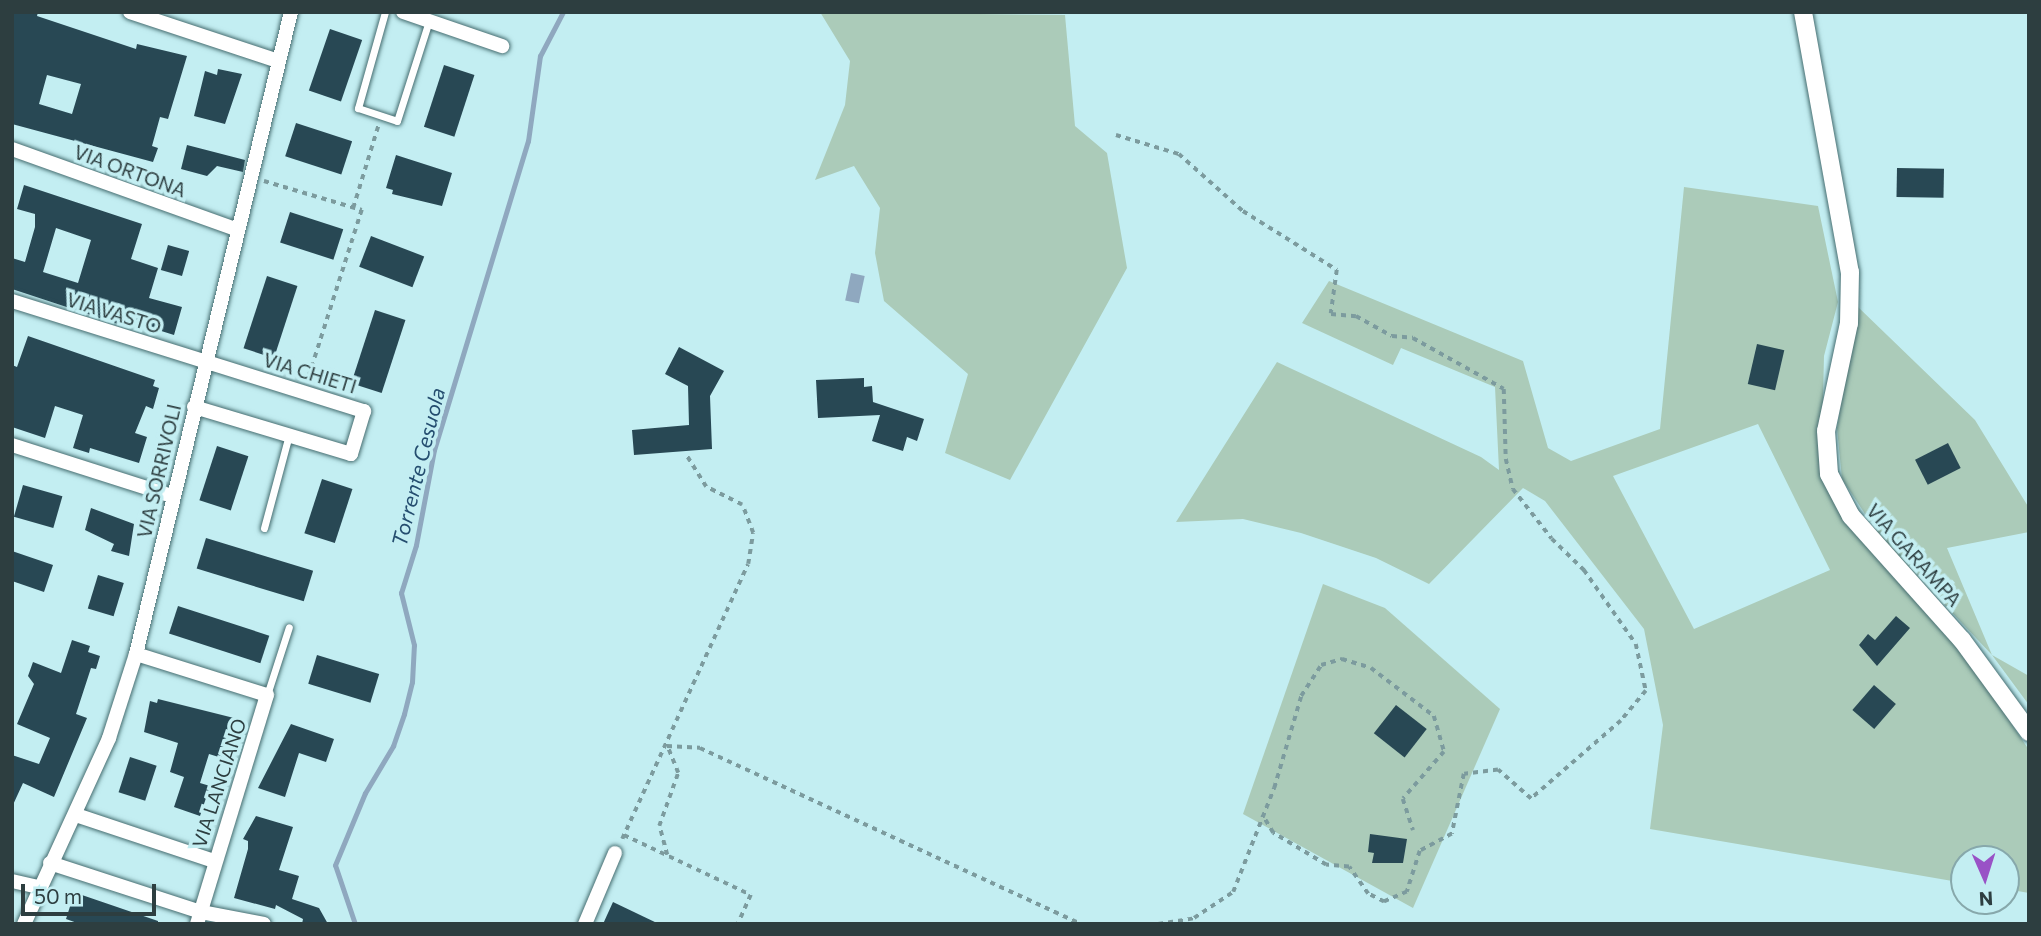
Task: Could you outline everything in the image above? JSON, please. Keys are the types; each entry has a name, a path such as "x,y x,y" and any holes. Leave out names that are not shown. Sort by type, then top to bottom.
{"street":[{"path":"130,12 278,61"},
{"name":"VIA SORRIVOLI","path":"24,924 109,738 136,654 235,229 291,12"},
{"path":"403,12 502,46"},
{"name":"VIA GARAMPA","path":"1803,12 1850,272 1849,323 1826,431 1829,474 1851,516 1962,640 2029,732"},
{"name":"VIA ORTONA","path":"12,149 235,229"},
{"name":"VIA VASTO","path":"12,301 204,361"},
{"name":"VIA CHIETI","path":"194,407 351,454 364,411 204,361"},
{"path":"12,445 172,496"},
{"path":"136,654 267,695"},
{"name":"VIA LANCIANO","path":"199,918 214,861 267,695"},
{"path":"76,815 214,861"},
{"path":"585,924 615,853"},
{"path":"50,863 199,918 264,924"},
{"path":"12,881 39,887"}],"lane":[{"path":"385,12 358,108 397,121 429,21"},
{"path":"264,528 289,435"},
{"name":"VIA LANCIANO","path":"267,695 289,627"}],"path":[{"path":"353,208 382,116"},
{"path":"1116,135 1179,154 1243,211 1337,270 1331,314 1356,316 1392,336 1413,338 1504,389 1506,458 1513,489 1552,539 1584,570 1636,644 1646,691 1621,721 1531,799 1497,770 1464,774 1452,834 1420,851 1407,892 1384,902 1368,894 1349,867 1326,865 1273,834 1262,815"},
{"path":"248,176 362,210 304,391"},
{"path":"615,853 667,746 748,564 752,533 742,506 706,487 687,457"},
{"path":"1158,924 1194,918 1233,892 1262,815 1301,696 1321,665 1342,659 1371,668 1434,716 1444,752 1403,799 1413,830"},
{"path":"667,746 678,773 659,825 667,855"},
{"path":"667,746 700,748 1081,924"},
{"path":"624,835 751,895 738,924"}],"green space":[{"path":"820,12 1065,15 1075,126 1107,153 1127,268 1010,480 945,453 968,374 884,301 875,253 880,208 854,166 815,180 845,105 850,61"},
{"path":"1684,187 1818,206 1838,302 1824,356 1821,479 1870,550 1956,641 2029,750 2029,893 2020,891 2020,845 1950,845 1950,881 1650,829 1663,725 1644,629 1545,501 1523,488 1429,584 1376,558 1301,533 1243,519 1176,522 1277,362 1481,457 1499,470 1495,387 1401,348 1393,365 1302,323 1329,281 1523,361 1548,448 1571,461 1660,429","holes":["1758,424 1830,570 1694,629 1613,476"]},
{"path":"1858,307 1975,420 2029,508 2029,532 1947,548 1992,655 1879,535 1842,479 1837,428"},
{"path":"1323,584 1385,608 1500,709 1413,908 1243,814"},
{"path":"1992,655 2029,676 2029,705"}],"water":[{"path":"851,273 865,276 859,303 845,300"}],"building":[{"path":"12,12 38,12 37,16 136,49 137,44 187,56 168,119 160,117 152,146 158,148 153,162 12,124","holes":["47,75 81,84 72,114 39,104"]},
{"path":"330,29 362,40 341,102 309,90"},
{"path":"444,65 474,75 454,137 424,127"},
{"path":"218,69 242,74 225,124 194,116 205,71 217,75"},
{"path":"296,123 352,141 341,175 285,156"},
{"path":"187,145 245,160 243,172 217,166 207,176 181,169"},
{"path":"396,155 452,173 442,206 392,194 393,190 386,188"},
{"path":"1897,168 1944,169 1943,198 1896,197"},
{"path":"24,185 142,224 131,259 158,268 149,298 182,307 174,335 120,318 118,324 12,289 12,258 25,262 35,227 35,214 17,209","holes":["56,228 91,240 78,283 43,272"]},
{"path":"290,212 343,229 333,260 280,242"},
{"path":"371,236 424,256 412,287 359,267"},
{"path":"168,245 189,251 182,276 161,270"},
{"path":"267,276 297,286 274,358 244,348"},
{"path":"375,310 405,320 382,393 351,383"},
{"path":"28,336 155,380 153,386 159,388 153,409 146,406 135,433 147,437 139,463 90,448 89,453 73,448 83,415 55,406 45,438 12,427 12,365 17,367"},
{"path":"1757,344 1784,350 1775,390 1748,384"},
{"path":"679,347 724,371 710,396 712,449 634,455 632,430 689,425 688,386 665,374"},
{"path":"864,378 864,387 872,386 873,402 924,419 917,441 907,437 903,451 872,441 880,415 818,418 816,380"},
{"path":"1948,443 1961,468 1928,485 1915,460"},
{"path":"217,446 248,456 231,510 199,500"},
{"path":"322,479 352,489 335,543 304,533"},
{"path":"23,485 62,496 53,528 14,517"},
{"path":"91,508 134,524 129,556 111,551 114,544 85,530"},
{"path":"206,538 313,571 304,601 197,569"},
{"path":"12,551 53,565 44,592 12,581"},
{"path":"98,575 124,583 114,616 88,608"},
{"path":"178,606 269,636 260,663 169,634"},
{"path":"1896,616 1910,628 1877,666 1859,645 1868,634 1875,640"},
{"path":"72,640 90,646 88,652 100,656 96,669 91,668 76,714 87,718 54,797 23,783 12,807 12,755 39,764 50,738 17,724 34,684 28,676 33,662 61,673"},
{"path":"317,655 379,674 370,703 308,684"},
{"path":"1874,685 1896,704 1874,729 1852,710"},
{"path":"158,699 234,718 222,758 209,754 200,783 210,786 200,816 174,807 184,777 170,772 178,743 144,732 150,701 157,703"},
{"path":"1396,705 1427,729 1405,757 1374,733"},
{"path":"291,724 334,739 326,762 299,753 285,797 258,788"},
{"path":"130,757 157,766 145,801 119,792"},
{"path":"256,816 293,827 279,870 299,876 292,899 319,908 328,924 302,924 303,919 276,905 275,909 234,898 248,849 248,841 243,839"},
{"path":"1370,834 1407,839 1403,863 1372,863 1374,853 1368,852"},
{"path":"79,894 158,921 158,924 80,924 66,919 73,897 78,899"},
{"path":"613,902 659,924 603,924"}],"waterway":[{"name":"Torrente Cesuola","path":"355,924 335,865 365,793 393,746 404,714 412,682 414,645 401,593 416,545 434,450 528,141 540,56 563,12"}]}
